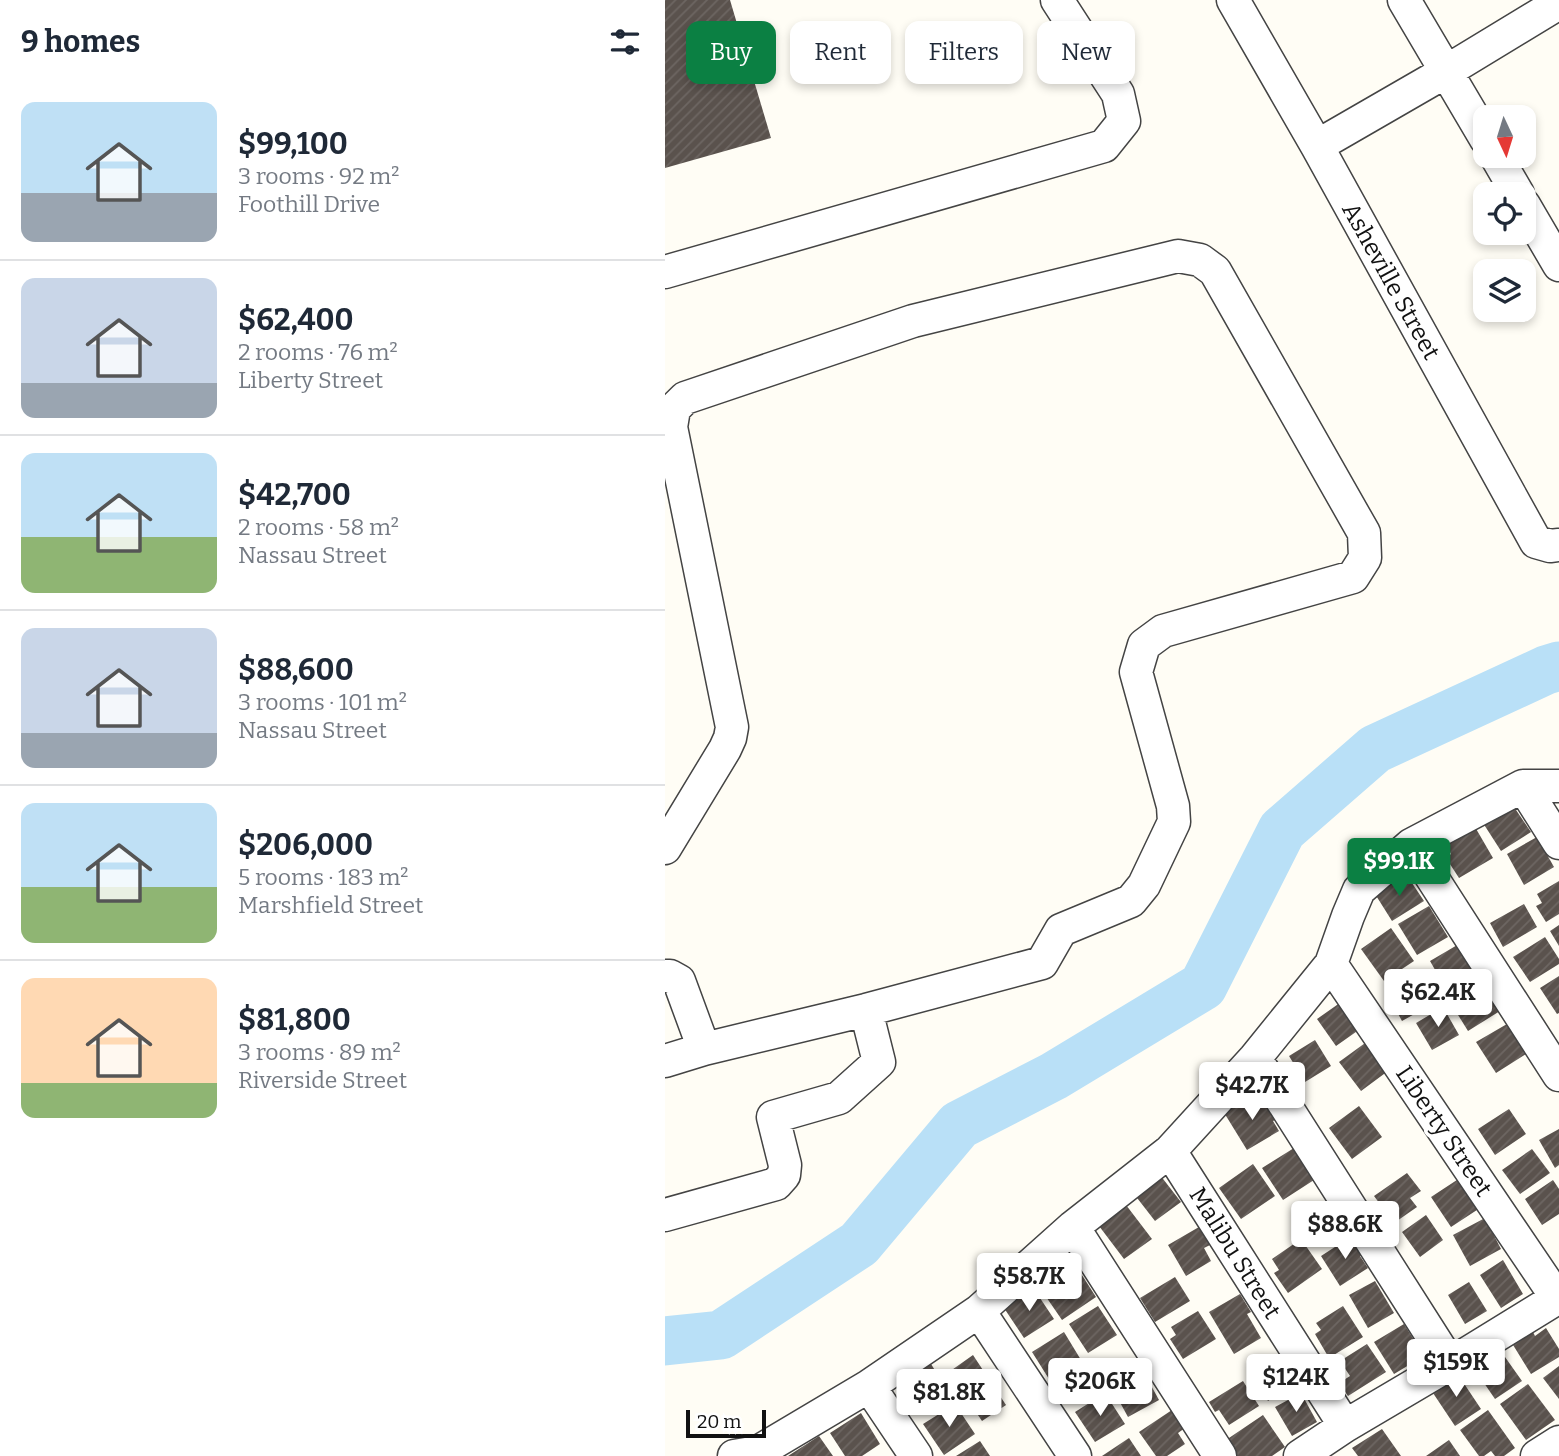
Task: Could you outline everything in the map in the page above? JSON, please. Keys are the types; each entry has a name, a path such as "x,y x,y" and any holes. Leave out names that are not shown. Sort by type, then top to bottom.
{"street":[{"path":"665,272 1104,146 1124,121 1118,93 1057,0"},
{"name":"Asheville Street","path":"1233,0 1536,542 1550,546 1559,545"},
{"path":"1404,0 1473,116"},
{"path":"1317,146 1559,3"},
{"path":"1536,226 1559,265"},
{"path":"665,848 725,749 732,727 671,428 674,409 685,398 913,321 1178,256 1200,260 1215,271 1364,533 1365,558 1353,578 1163,631 1144,645 1136,672 1173,806 1174,822 1144,885 1131,901 1061,930 1042,963 665,1061"},
{"path":"1523,786 1559,843"},
{"path":"751,1455 869,1386 979,1311 1073,1227 1170,1151 1255,1058 1331,964 1359,890 1411,845 1523,786 1559,786"},
{"path":"1411,845 1559,1075"},
{"name":"Liberty Street","path":"1331,964 1558,1297"},
{"path":"665,976 679,981 704,1049"},
{"path":"665,1215 776,1184 784,1175 785,1165 773,1117 839,1098 879,1062 866,1010"},
{"path":"1255,1058 1450,1364"},
{"name":"Malibu Street","path":"1170,1151 1345,1426"},
{"path":"1073,1227 1220,1456"},
{"path":"1300,1456 1558,1297"},
{"path":"979,1311 1075,1456"},
{"path":"869,1386 916,1456"},
{"path":"1537,1456 1559,1442"}],"building":[{"path":"665,0 730,0 736,21 686,21 686,84 755,84 771,138 665,168"},
{"path":"1512,804 1531,832 1501,851 1483,823"},
{"path":"1475,827 1493,858 1459,878 1446,858 1451,854 1446,845"},
{"path":"1537,837 1554,867 1524,885 1507,854"},
{"path":"1406,874 1424,901 1392,921 1375,894"},
{"path":"1559,881 1559,914 1546,922 1536,906 1542,903 1537,894"},
{"path":"1524,904 1537,927 1503,947 1490,923"},
{"path":"1429,906 1448,937 1417,955 1398,924"},
{"path":"1559,925 1559,946 1550,931"},
{"path":"1391,928 1414,961 1384,981 1361,949"},
{"path":"1545,937 1559,959 1559,964 1530,982 1513,957"},
{"path":"1459,944 1475,972 1446,989 1430,961"},
{"path":"1420,974 1436,1002 1402,1021 1386,992"},
{"path":"1559,976 1559,1013 1557,1014 1540,988"},
{"path":"1482,983 1500,1011 1468,1031 1450,1002"},
{"path":"1344,1000 1363,1027 1336,1046 1317,1019"},
{"path":"1443,1007 1459,1035 1432,1050 1416,1023"},
{"path":"1507,1024 1526,1054 1496,1073 1476,1042"},
{"path":"1372,1038 1388,1071 1361,1091 1339,1062"},
{"path":"1315,1040 1331,1066 1305,1082 1289,1056"},
{"path":"1244,1098 1250,1107 1264,1098 1277,1119 1273,1121 1279,1131 1247,1150 1223,1111"},
{"path":"1359,1106 1382,1137 1352,1159 1329,1128"},
{"path":"1509,1109 1526,1134 1495,1155 1478,1129"},
{"path":"1559,1129 1559,1165 1555,1168 1539,1140"},
{"path":"1294,1148 1314,1180 1283,1200 1262,1168"},
{"path":"1532,1149 1550,1173 1520,1194 1502,1170"},
{"path":"1253,1164 1275,1196 1241,1219 1219,1188"},
{"path":"1407,1173 1421,1191 1410,1198 1417,1207 1394,1223 1374,1196"},
{"path":"1160,1175 1181,1202 1155,1221 1134,1194"},
{"path":"1460,1178 1480,1208 1451,1227 1431,1197"},
{"path":"1553,1180 1559,1189 1559,1214 1542,1225 1525,1199"},
{"path":"1123,1201 1152,1239 1124,1259 1096,1222"},
{"path":"1426,1215 1443,1240 1420,1257 1402,1232"},
{"path":"1485,1218 1501,1249 1470,1266 1453,1235"},
{"path":"1199,1227 1210,1245 1204,1248 1211,1261 1186,1276 1168,1245"},
{"path":"1352,1236 1368,1268 1340,1286 1321,1256"},
{"path":"1301,1239 1322,1269 1288,1293 1274,1273 1279,1270 1272,1259"},
{"path":"1503,1260 1523,1294 1501,1308 1480,1275"},
{"path":"1050,1263 1063,1283 1080,1272 1096,1297 1062,1320 1031,1275"},
{"path":"1175,1277 1190,1301 1155,1322 1140,1298"},
{"path":"1375,1281 1394,1313 1368,1328 1349,1295"},
{"path":"1469,1282 1487,1311 1465,1324 1448,1295"},
{"path":"1034,1289 1054,1319 1024,1338 1004,1308"},
{"path":"1240,1294 1251,1312 1247,1314 1261,1338 1234,1354 1209,1312"},
{"path":"1098,1306 1117,1335 1088,1353 1069,1324"},
{"path":"1343,1306 1363,1337 1329,1358 1315,1334 1321,1330 1316,1323"},
{"path":"1198,1311 1216,1339 1183,1359 1170,1339 1176,1335 1171,1327"},
{"path":"1404,1324 1424,1356 1394,1374 1374,1342"},
{"path":"1531,1328 1535,1336 1546,1328 1559,1349 1559,1357 1531,1374 1510,1340"},
{"path":"1064,1332 1081,1360 1049,1379 1032,1352"},
{"path":"1367,1344 1386,1372 1348,1396 1339,1383 1350,1376 1340,1361"},
{"path":"973,1355 1006,1405 982,1421 949,1372"},
{"path":"1492,1355 1497,1363 1505,1357 1522,1381 1495,1399 1473,1367"},
{"path":"1269,1357 1279,1373 1286,1369 1295,1383 1268,1401 1249,1370"},
{"path":"931,1364 950,1394 921,1413 902,1383"},
{"path":"1559,1366 1559,1399 1543,1378"},
{"path":"1142,1369 1159,1400 1128,1417 1111,1386"},
{"path":"1457,1373 1481,1409 1455,1426 1431,1390"},
{"path":"1243,1381 1259,1406 1229,1425 1219,1410 1215,1412 1209,1402"},
{"path":"1528,1384 1555,1420 1526,1440 1500,1404"},
{"path":"1105,1393 1125,1424 1095,1442 1075,1412"},
{"path":"1301,1393 1317,1422 1292,1436 1275,1407"},
{"path":"955,1404 975,1434 944,1455 923,1424"},
{"path":"1172,1410 1185,1428 1178,1433 1185,1444 1167,1456 1156,1456 1139,1432"},
{"path":"1488,1410 1515,1448 1504,1456 1495,1456 1491,1451 1479,1456 1460,1430"},
{"path":"861,1413 880,1444 862,1456 845,1456 830,1433"},
{"path":"1263,1415 1285,1447 1272,1456 1237,1456 1226,1440"},
{"path":"1382,1429 1401,1456 1358,1456 1352,1448"},
{"path":"819,1436 833,1456 788,1456"},
{"path":"1129,1438 1141,1456 1102,1456"},
{"path":"1449,1440 1460,1456 1426,1456"},
{"path":"980,1441 990,1456 956,1456"}],"waterway":[{"path":"665,1341 721,1335 859,1244 959,1125 1054,1076 1203,986 1282,830 1375,749 1559,666"}]}
